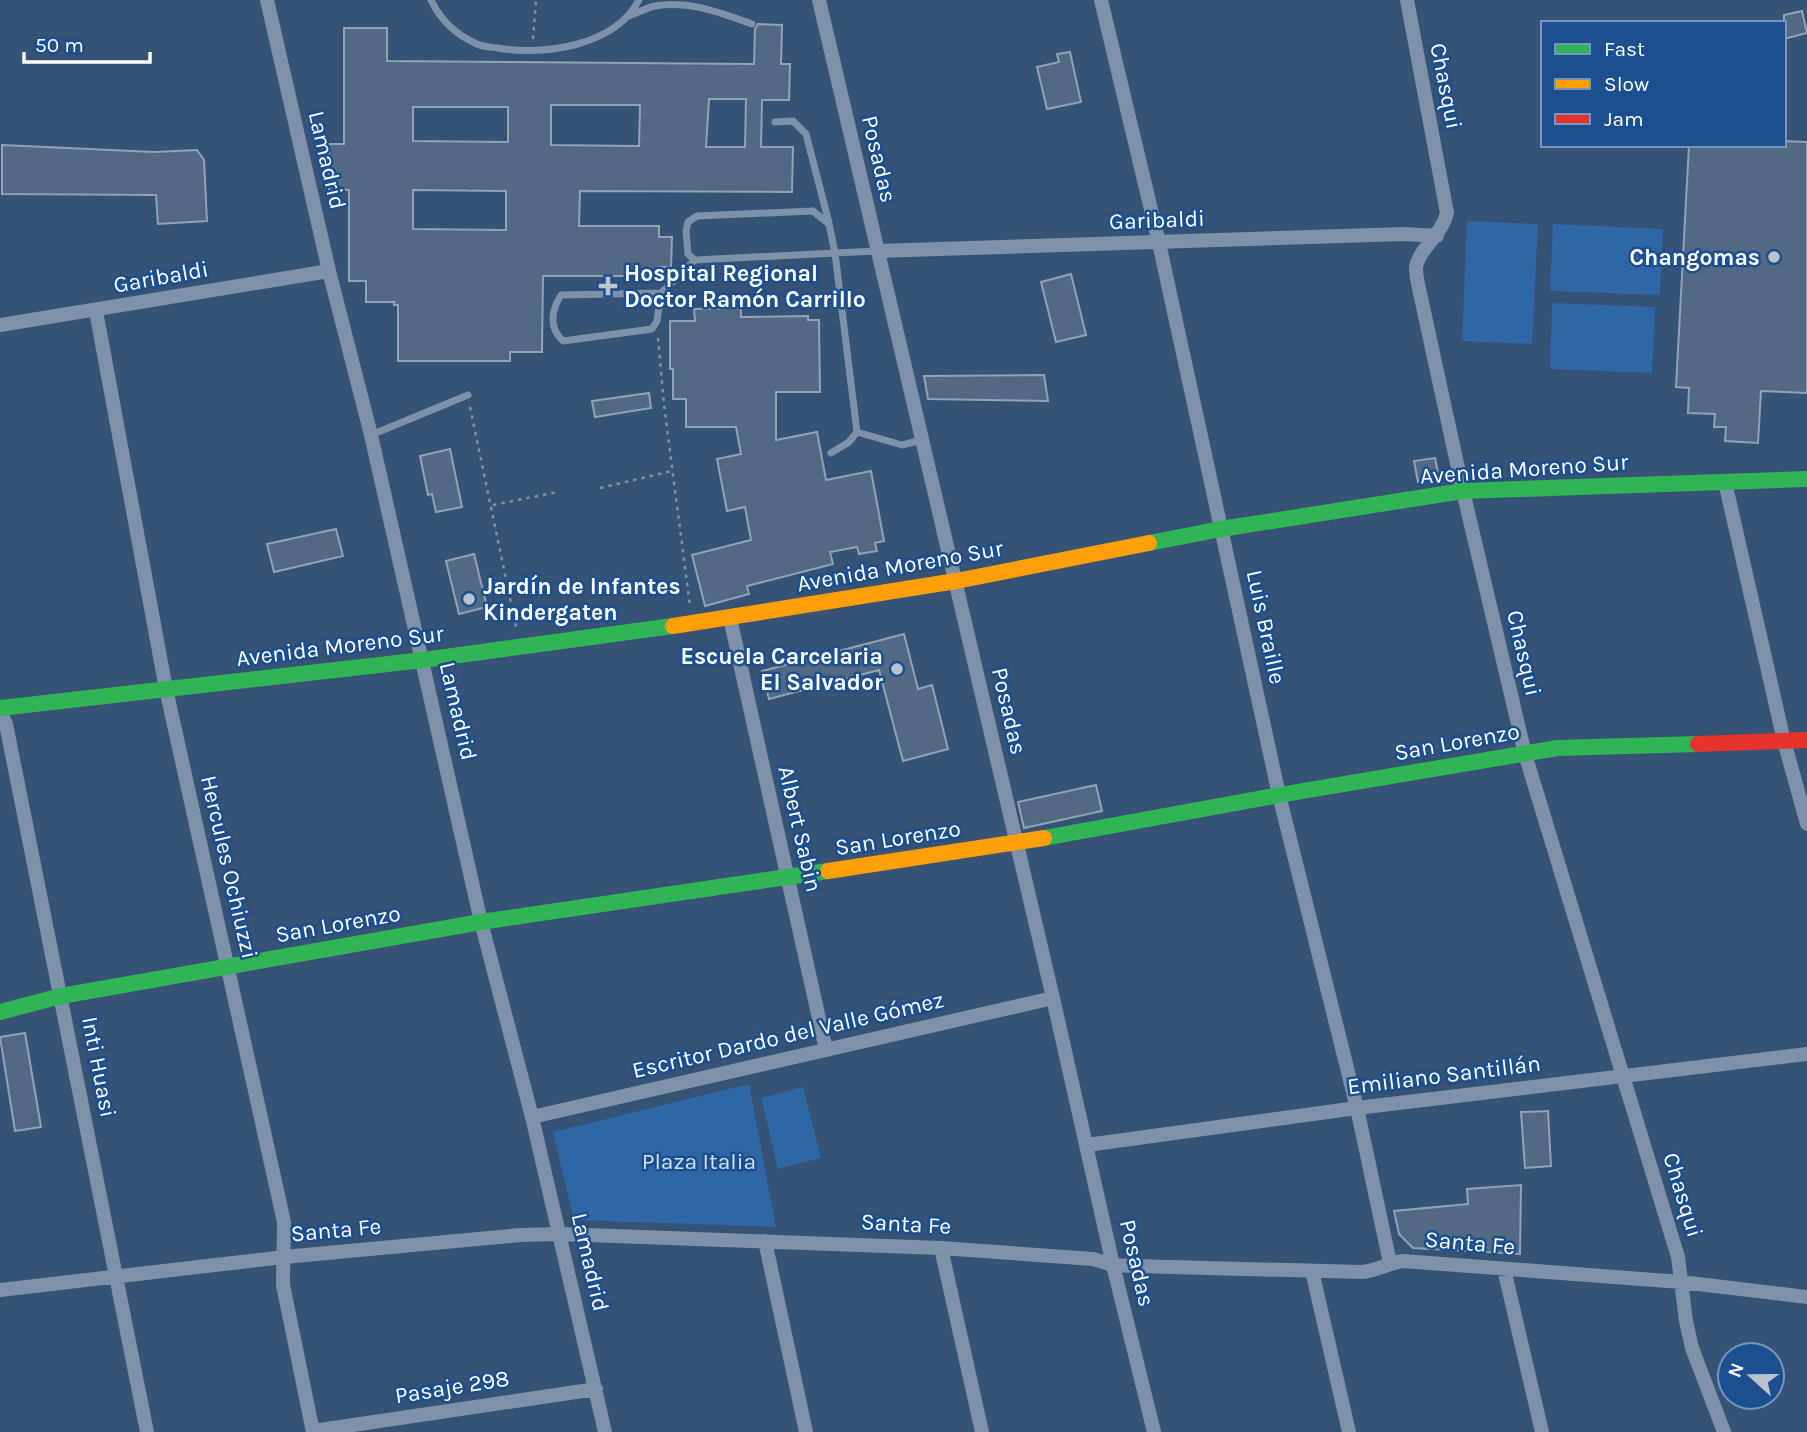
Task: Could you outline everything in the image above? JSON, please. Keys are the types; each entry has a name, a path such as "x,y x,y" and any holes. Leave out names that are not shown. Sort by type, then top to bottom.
{"street":[{"name":"Lamadrid","path":"267,0 329,271 371,435 481,922 532,1117 605,1432"},
{"name":"Posadas","path":"819,0 1154,1432"},
{"name":"Luis Braille","path":"1101,0 1159,243 1279,795 1357,1108 1390,1263"},
{"name":"Chasqui","path":"1407,0 1447,213 1444,225 1416,267 1463,491 1525,754 1678,1257 1692,1348 1724,1432"},
{"name":"Garibaldi","path":"877,251 1405,234 1437,236"},
{"name":"Garibaldi","path":"0,325 329,271"},
{"name":"Hercules Ochiuzzi","path":"96,311 166,689 284,1222 284,1285 313,1432"},
{"name":"Avenida Moreno Sur","path":"0,710 423,660 730,618 956,581 1221,529 1463,491 1807,479"},
{"path":"1725,482 1784,741 1807,824"},
{"name":"Albert Sabin","path":"730,618 826,1050"},
{"name":"Inti Huasi","path":"0,710 6,724 148,1432"},
{"name":"San Lorenzo","path":"0,1012 61,996 481,922 1017,843 1525,754 1580,747 1807,740"},
{"name":"Escritor Dardo del Valle Gómez","path":"532,1117 1053,998"},
{"name":"Emiliano Santillán","path":"1087,1145 1357,1108 1807,1054"},
{"name":"Santa Fe","path":"0,1290 284,1257 520,1235 560,1234 941,1248 1093,1259 1113,1265 1372,1271 1403,1261 1681,1282 1807,1297"},
{"path":"765,1241 806,1432"},
{"path":"941,1248 982,1432"},
{"path":"1504,1269 1542,1432"},
{"path":"1312,1271 1349,1432"},
{"name":"Pasaje 298","path":"313,1432 596,1389"}],"lane":[{"path":"431,0 454,32 479,45 513,51 561,50 596,37 628,16 656,6 686,5 713,10 751,24"},
{"path":"628,16 639,0"},
{"path":"775,122 793,121 806,134 835,253 857,432 849,442 831,453"},
{"path":"695,260 688,254 686,232 688,222 696,216 813,211 829,224"},
{"path":"661,293 561,295 554,306 552,319 555,334 563,341 652,329 657,321 661,293 695,260 877,251"},
{"path":"371,435 468,395"},
{"path":"857,432 902,445 922,440"}],"path":[{"path":"532,51 536,0"},
{"path":"657,321 688,597 694,623"},
{"path":"468,395 516,624 518,648"},
{"path":"600,488 673,471"},
{"path":"491,505 558,492"}],"green space":[{"path":"1467,221 1538,224 1532,344 1462,341"},
{"path":"1553,224 1663,229 1660,295 1550,291"},
{"path":"1552,303 1655,307 1652,373 1550,369"},
{"name":"Plaza Italia","path":"749,1084 776,1227 574,1220 553,1132"},
{"path":"803,1087 821,1158 778,1169 761,1098"}],"building":[{"path":"1802,11 1807,33 1786,38 1784,15"},
{"path":"758,24 782,25 781,64 790,64 789,100 762,100 761,147 793,147 792,192 580,191 579,226 659,226 659,237 672,237 671,267 658,267 658,276 543,276 542,352 510,352 510,361 398,361 398,305 394,305 394,302 366,302 366,281 349,281 349,190 329,190 329,144 344,144 344,28 387,28 387,61 754,64 755,29","holes":["709,99 746,99 745,147 706,147","551,105 640,105 639,146 551,145","413,107 508,107 508,142 413,141","413,190 506,191 506,230 413,229"]},
{"path":"1070,52 1081,102 1047,109 1037,67 1059,62 1057,54"},
{"path":"1786,141 1807,142 1807,393 1761,391 1758,443 1725,441 1726,427 1714,427 1715,414 1688,413 1689,388 1676,387 1689,147 1786,147"},
{"path":"2,145 154,152 197,150 204,160 207,221 158,224 156,195 2,194"},
{"path":"1071,274 1086,335 1056,342 1041,282"},
{"path":"741,308 741,317 808,316 808,320 819,320 820,392 776,392 776,440 817,432 826,480 871,471 884,541 875,543 877,551 859,554 857,547 830,552 833,564 747,586 749,594 705,606 692,555 751,540 745,507 727,511 717,459 741,454 736,427 686,427 686,399 673,399 670,321 695,321 694,309"},
{"path":"1044,375 1048,401 928,399 924,376"},
{"path":"649,393 651,408 595,417 592,401"},
{"path":"450,449 462,507 436,512 432,494 428,495 420,456"},
{"path":"1435,458 1439,478 1418,482 1414,461"},
{"path":"336,529 343,556 274,572 267,544"},
{"path":"474,554 487,607 459,614 446,561"},
{"path":"904,634 918,689 932,685 948,749 903,761 879,670 769,699 762,671"},
{"path":"1096,785 1102,811 1024,828 1018,802"},
{"path":"25,1033 41,1127 15,1131 0,1037"},
{"path":"1548,1111 1551,1166 1525,1168 1521,1112"},
{"path":"1521,1185 1520,1254 1413,1248 1399,1234 1394,1211 1468,1204 1467,1189"}],"traffic: fast":[{"path":"1149,543 1463,491 1807,479"},
{"path":"0,708 423,660 673,626"},
{"path":"1044,838 1558,748 1698,744"},
{"path":"0,1012 61,996 481,922 828,871"}],"traffic: slow":[{"path":"673,626 956,581 1149,543"},
{"path":"828,871 1044,838"}],"traffic: jam":[{"path":"1698,744 1807,740"}],"place":[{"name":"Changomas","path":"1774,257"},
{"name":"Hospital Regional Doctor Ramón Carrillo","path":"608,286"},
{"name":"Jardín de Infantes Kindergaten","path":"469,599"},
{"name":"Escuela Carcelaria El Salvador","path":"897,669"}]}
